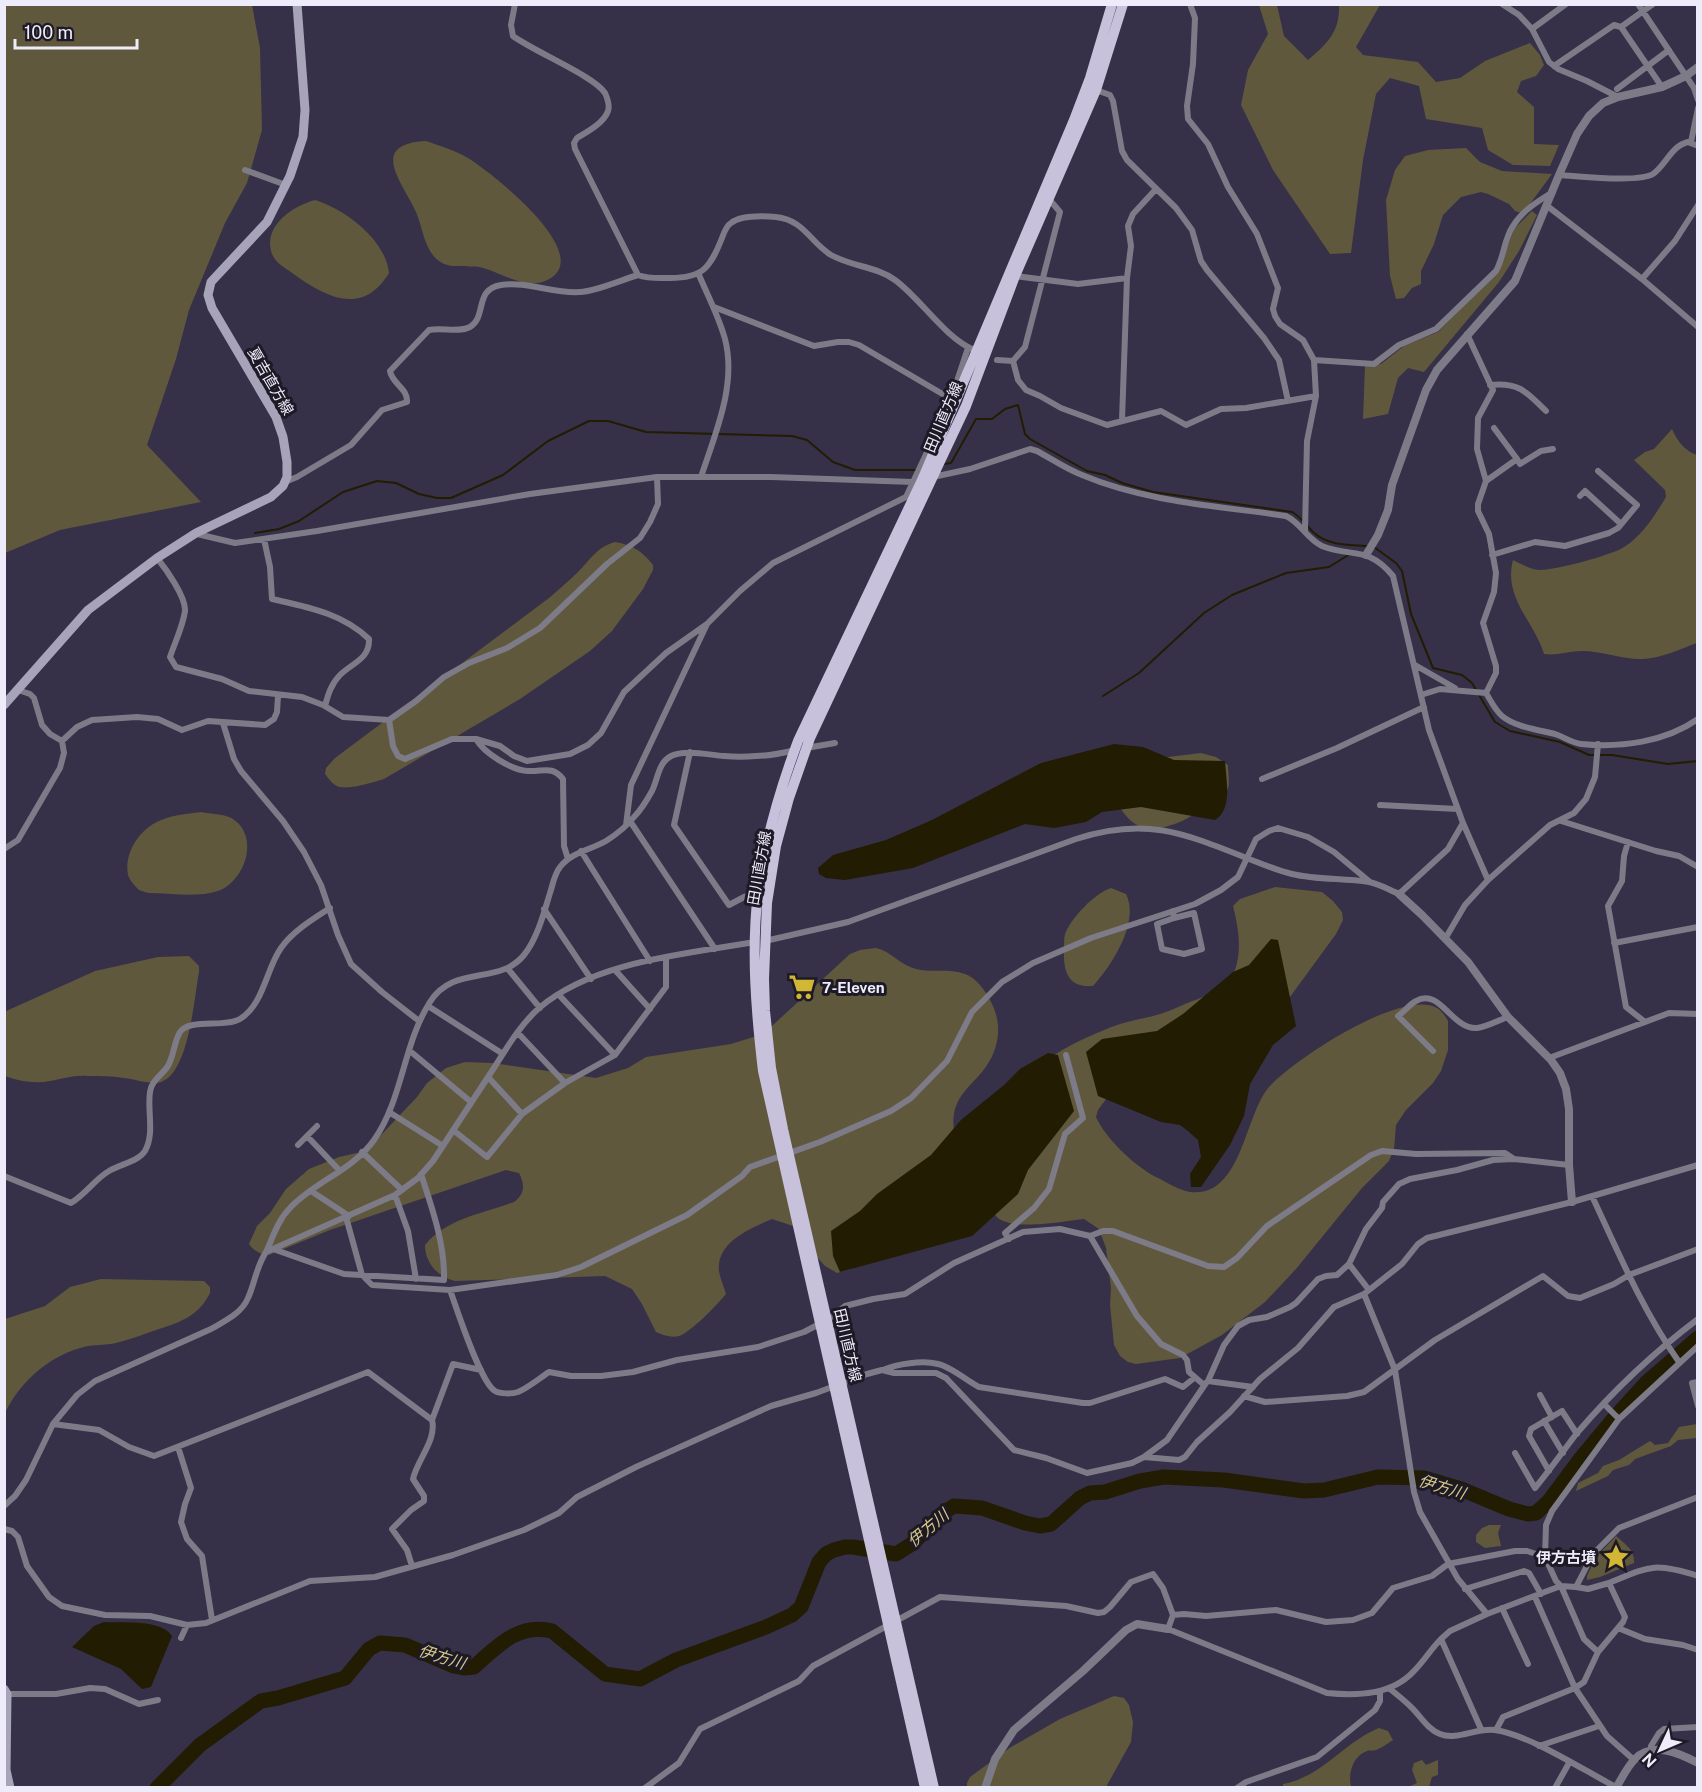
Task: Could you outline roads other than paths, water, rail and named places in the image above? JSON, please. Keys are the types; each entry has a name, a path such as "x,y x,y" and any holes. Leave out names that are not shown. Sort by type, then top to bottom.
{"main road":[{"name":"夏吉直方線","path":"285,482 287,462 283,436 276,417 212,308 208,295 211,282 267,222 286,185 303,137 305,110 297,4"},
{"name":"田川直方線","path":"761,942 758,893 784,778 798,741 923,478 1074,120 1090,78 1112,4"},
{"name":"田川直方線","path":"934,1788 891,1623 763,1071 756,1010 761,942 776,846 789,798 810,738 966,406 1015,276 1096,90 1123,4"},
{"path":"4,705 88,610 157,558 196,533 272,497 285,482"},
{"name":"田川直方線","path":"891,1623 925,1788"},
{"path":"6,1691 5,1769 10,1788"}],"street":[{"path":"389,720 393,746 398,756 405,759 452,739 476,739 500,746 526,761 570,754 588,745 601,733 624,692 666,653 707,624 740,591 773,563 906,496 951,399 971,349 944,328 897,281 882,272 830,255 804,229 790,220 775,217 741,218 732,222 726,228 716,255 699,275 682,278 644,278 638,275 575,149 574,143 577,138 601,121 608,110 608,101 604,92 592,81 525,45 513,36 511,25 515,4"},
{"path":"1190,4 1195,18 1193,64 1187,106 1188,119 1208,144 1228,187 1257,234 1278,288 1275,316 1280,324 1303,340 1314,360 1316,396 1307,441 1305,530"},
{"path":"1502,4 1519,15 1532,29 1554,66 1617,93 1662,87 1686,76 1698,67"},
{"path":"1532,29 1566,4"},
{"path":"1638,4 1694,88 1698,100"},
{"path":"1621,27 1653,4"},
{"path":"1554,66 1614,25 1621,27 1662,87"},
{"path":"1367,553 1388,510 1392,485 1426,390 1437,370 1515,281 1577,134 1589,116 1603,103 1669,50"},
{"path":"1096,90 1110,95 1113,101 1122,151 1127,160 1185,219 1192,230 1201,261 1264,338 1279,360 1288,401"},
{"path":"1559,175 1642,179 1655,173 1679,145 1694,144 1698,108"},
{"path":"245,170 286,185"},
{"path":"1122,420 1127,278 1131,246 1128,226 1129,220 1156,189"},
{"path":"1314,360 1374,364 1399,345 1436,329 1496,271 1512,226 1534,203 1553,192"},
{"path":"1013,361 1025,347 1059,212 1049,199"},
{"path":"1546,205 1642,279 1698,327"},
{"path":"1642,279 1676,241 1698,205"},
{"path":"285,482 351,445 382,410 407,402 405,392 391,377 390,371 429,330 466,329 473,326 478,319 485,294 492,288 511,284 581,292 638,275"},
{"path":"699,275 714,307 725,340 728,374 724,405 701,477"},
{"path":"1015,276 1078,284 1127,278"},
{"path":"714,307 814,346 838,342 859,345 951,399"},
{"path":"1467,334 1493,390 1478,418 1476,449 1486,481"},
{"path":"998,360 1013,361"},
{"path":"1013,361 1018,380 1026,390 1060,408 1107,425 1161,411 1186,425 1221,409 1246,408 1316,396"},
{"path":"1490,385 1502,384 1526,390 1546,411"},
{"path":"1494,428 1520,464 1541,451 1553,449"},
{"path":"933,477 970,469 1030,449 1079,474 1124,489 1151,496 1286,516 1294,520 1322,546 1367,553 1386,567 1393,576 1429,730 1457,809 1488,880"},
{"path":"1485,693 1496,673 1483,623 1494,592 1496,573 1489,534 1478,511 1478,504 1486,481 1517,459"},
{"path":"1492,555 1535,542 1565,546 1609,533 1618,528 1637,505 1598,471"},
{"path":"196,533 236,543 530,494 657,477 771,477 913,482"},
{"path":"157,558 177,590 185,610 170,657 177,667 222,679 249,691 302,697 325,706 343,717 389,720 444,677 469,663 507,648 540,628 607,564 640,538 658,504 657,477"},
{"path":"1580,496 1585,491 1621,524"},
{"path":"264,539 270,567 272,599 334,615 361,631 369,639 369,648 363,657 339,676 331,687 325,706"},
{"path":"707,624 631,785 628,823 715,949"},
{"path":"1414,664 1461,691"},
{"path":"1421,695 1440,688 1485,693 1504,718 1559,735 1579,744 1598,747 1656,739 1675,732 1698,719"},
{"path":"18,690 34,698 42,725 50,734 62,741"},
{"path":"62,741 76,727 92,720 137,717 158,719 182,730 208,721 265,725 274,719 278,696"},
{"path":"1262,779 1337,748 1424,707"},
{"path":"224,723 234,759 283,821 304,852 330,908 338,935 351,964 419,1021"},
{"path":"476,739 482,749 512,766 526,771 550,770 557,772 563,779 564,846 568,859"},
{"path":"4,849 18,840 60,768 64,753 62,741"},
{"path":"4,1506 15,1496 26,1480 53,1424 77,1395 96,1381 211,1329 235,1314 248,1299 258,1264 284,1215 297,1201 340,1171 374,1141 389,1112 419,1021 428,1006 443,988 454,981 508,969 518,961 526,952 556,874 568,859 605,841 628,823 652,791 665,760 673,755 690,752 725,756 758,756 835,743"},
{"path":"1445,939 1465,905 1488,880 1550,825 1574,813 1586,799 1595,777 1598,747"},
{"path":"690,752 674,825 729,905 758,893"},
{"path":"1380,805 1457,809"},
{"path":"1561,821 1679,856 1698,867"},
{"path":"1399,894 1448,849 1463,823"},
{"path":"266,1252 402,1190 421,1174 443,1146 503,1054 540,1008 559,995 615,970 650,961 761,942 848,922 1094,833 1133,827 1160,829 1196,838 1288,873 1305,877 1370,882"},
{"path":"311,1191 348,1216 362,1275 372,1285 450,1290 558,1275 581,1267 687,1215 742,1176 750,1167 820,1142 891,1110 911,1098 947,1061 972,1012 1002,982 1033,963 1091,938 1173,914 1194,913 1202,949 1184,954 1162,949 1157,924 1173,914 1221,890 1238,877 1256,838 1278,828 1308,837 1334,852 1370,882 1399,894 1468,962 1508,1017 1549,1058 1560,1073 1566,1089 1569,1109 1569,1165 1572,1202"},
{"path":"1628,842 1622,880 1608,906 1626,1007 1645,1022"},
{"path":"581,851 650,961"},
{"path":"4,1176 71,1203 108,1171 139,1157 145,1150 150,1127 151,1087 167,1068 178,1035 183,1028 190,1025 227,1023 241,1018 258,997 280,948 308,922 330,908"},
{"path":"544,909 591,979"},
{"path":"1614,943 1698,927"},
{"path":"453,1130 487,1157 522,1114 566,1083 615,1055 666,987 666,958"},
{"path":"508,969 540,1008"},
{"path":"615,970 650,1009"},
{"path":"559,995 615,1055"},
{"path":"1433,1051 1398,1016 1416,1001 1427,997 1436,1001 1455,1020 1477,1028 1508,1017"},
{"path":"428,1006 503,1054"},
{"path":"1549,1058 1669,1013 1698,1014"},
{"path":"518,1033 566,1083"},
{"path":"410,1051 471,1102"},
{"path":"1009,1239 1005,1233 1034,1208 1049,1189 1065,1134 1083,1118 1066,1055"},
{"path":"488,1077 522,1114"},
{"path":"389,1112 443,1146"},
{"path":"298,1144 317,1126"},
{"path":"307,1136 340,1171"},
{"path":"450,1290 488,1384 496,1392 518,1392 549,1372 571,1376 601,1376 633,1372 677,1360 758,1347 804,1332 845,1306 905,1294 954,1263 1023,1232 1060,1229 1090,1236 1103,1231 1113,1231 1209,1266 1224,1266 1237,1258 1267,1226 1371,1155 1382,1151 1416,1154 1505,1153 1514,1159"},
{"path":"362,1152 402,1190"},
{"path":"882,1370 894,1373 936,1373 946,1378 1014,1450 1046,1458 1087,1473 1132,1463 1144,1458 1167,1440 1206,1383 1224,1345 1239,1326 1249,1320 1266,1317 1290,1307 1318,1279 1337,1275 1349,1264 1366,1229 1382,1208 1383,1202 1399,1184 1410,1179 1457,1170 1492,1160 1514,1159 1569,1165"},
{"path":"1144,1458 1179,1460 1185,1457 1273,1367 1298,1348 1334,1307 1367,1292 1402,1264 1418,1244 1427,1238 1572,1202 1698,1165"},
{"path":"273,1249 344,1274 444,1280 441,1247 421,1174"},
{"path":"395,1195 408,1231 416,1279"},
{"path":"1592,1196 1629,1275 1666,1345 1678,1361"},
{"path":"1090,1236 1137,1316 1161,1344 1188,1360 1189,1372 1194,1378 1206,1383 1253,1387"},
{"path":"1244,1396 1265,1402 1347,1396 1364,1392 1435,1340 1543,1276 1568,1296 1580,1298 1629,1275 1698,1249"},
{"path":"1349,1264 1367,1292 1395,1370 1414,1492 1420,1512 1448,1564 1465,1589 1487,1614"},
{"path":"1515,1453 1535,1488 1576,1434 1607,1406 1627,1378 1698,1319"},
{"path":"1598,1652 1584,1639 1561,1586 1556,1581 1545,1557 1546,1525 1552,1511 1618,1418 1678,1361 1698,1346"},
{"path":"412,1566 407,1550 392,1529 424,1501 424,1496 413,1479 434,1428 432,1420 453,1364 481,1370"},
{"path":"4,1529 12,1531 18,1537 27,1566 49,1598 62,1606 105,1615 150,1616 187,1625 206,1623 310,1581 375,1577 453,1555 524,1530 559,1513 577,1497 636,1467 771,1406 816,1394 897,1364 939,1364 979,1387 1083,1403 1090,1403 1165,1379 1184,1387 1194,1378"},
{"path":"53,1424 99,1430 129,1447 154,1456 368,1372 432,1420"},
{"path":"1698,1382 1692,1383 1698,1406"},
{"path":"1540,1395 1552,1417"},
{"path":"1607,1406 1618,1418"},
{"path":"1549,1471 1529,1436 1531,1429 1562,1411 1576,1434"},
{"path":"1545,1421 1563,1454"},
{"path":"178,1447 190,1488 181,1522 187,1539 202,1556 212,1620"},
{"path":"1576,1587 1593,1554 1619,1528 1698,1497"},
{"path":"1173,1615 1206,1616 1276,1610 1326,1622 1353,1620 1372,1613 1393,1588 1432,1576 1448,1564 1515,1551 1533,1552 1545,1557"},
{"path":"985,1788 995,1759 1014,1730 1083,1671 1126,1630 1137,1624 1168,1629 1327,1694 1347,1695 1380,1692 1389,1688 1414,1672 1450,1631 1487,1614 1561,1586 1588,1589 1654,1566 1667,1566 1698,1576"},
{"path":"1465,1589 1524,1571 1529,1573 1575,1688 1599,1726 1613,1743 1634,1760"},
{"path":"645,1788 679,1763 700,1729 799,1681 813,1666 940,1597 1066,1606 1098,1614 1110,1607 1131,1582 1153,1574 1163,1588 1173,1615 1168,1629"},
{"path":"1496,1730 1503,1717 1575,1688 1587,1678 1598,1652 1625,1617 1609,1583"},
{"path":"1502,1608 1528,1664"},
{"path":"181,1638 187,1625"},
{"path":"1618,1628 1646,1640 1683,1645 1698,1650"},
{"path":"1441,1639 1481,1729"},
{"path":"6,1691 56,1694 90,1688 105,1689 139,1704 158,1701"},
{"path":"1389,1688 1438,1733 1455,1736 1481,1729 1496,1730 1539,1746 1616,1787 1634,1760 1654,1750 1678,1754 1698,1763"},
{"path":"1237,1788 1246,1782 1317,1757 1375,1710 1380,1701 1380,1692"},
{"path":"1539,1746 1599,1726"},
{"path":"1654,1750 1651,1746 1664,1729 1698,1727"},
{"path":"1555,1788 1569,1762"}],"waterway":[{"path":"944,464 951,463 976,419 992,419 1005,409 1018,405 1025,434 1030,439 1087,471 1153,492 1292,512 1325,540 1339,544 1369,546"},
{"path":"255,533 279,529 299,521 343,492 377,481 396,483 419,494 451,498 503,475 548,441 589,421 608,421 646,432 792,436 807,440 833,462 855,470 918,470"},
{"path":"1374,547 1396,563 1402,571 1411,614 1433,668 1462,675 1472,683 1495,722 1510,731 1560,742 1589,755 1612,755 1668,764 1698,761"},
{"path":"1103,696 1139,673 1204,613 1232,595 1286,573 1329,567 1350,554"},
{"name":"伊方川","path":"157,1788 200,1745 261,1701 345,1678 369,1649 380,1643 405,1645 464,1668 474,1667 509,1638 529,1630 540,1629 552,1631 605,1674 640,1679 676,1660 792,1615 801,1607 819,1562 826,1554 845,1547 896,1554 912,1544 943,1513 954,1506 982,1508 1040,1526 1051,1524 1080,1498 1090,1493 1105,1492 1140,1481 1164,1477 1224,1480 1304,1491 1324,1490 1378,1477 1424,1478 1461,1489 1509,1509 1528,1514 1536,1513 1549,1501 1581,1458 1646,1383 1698,1338"}],"place":[{"name":"7-Eleven","path":"802,987"},
{"name":"伊方古墳","path":"1616,1557"}]}
